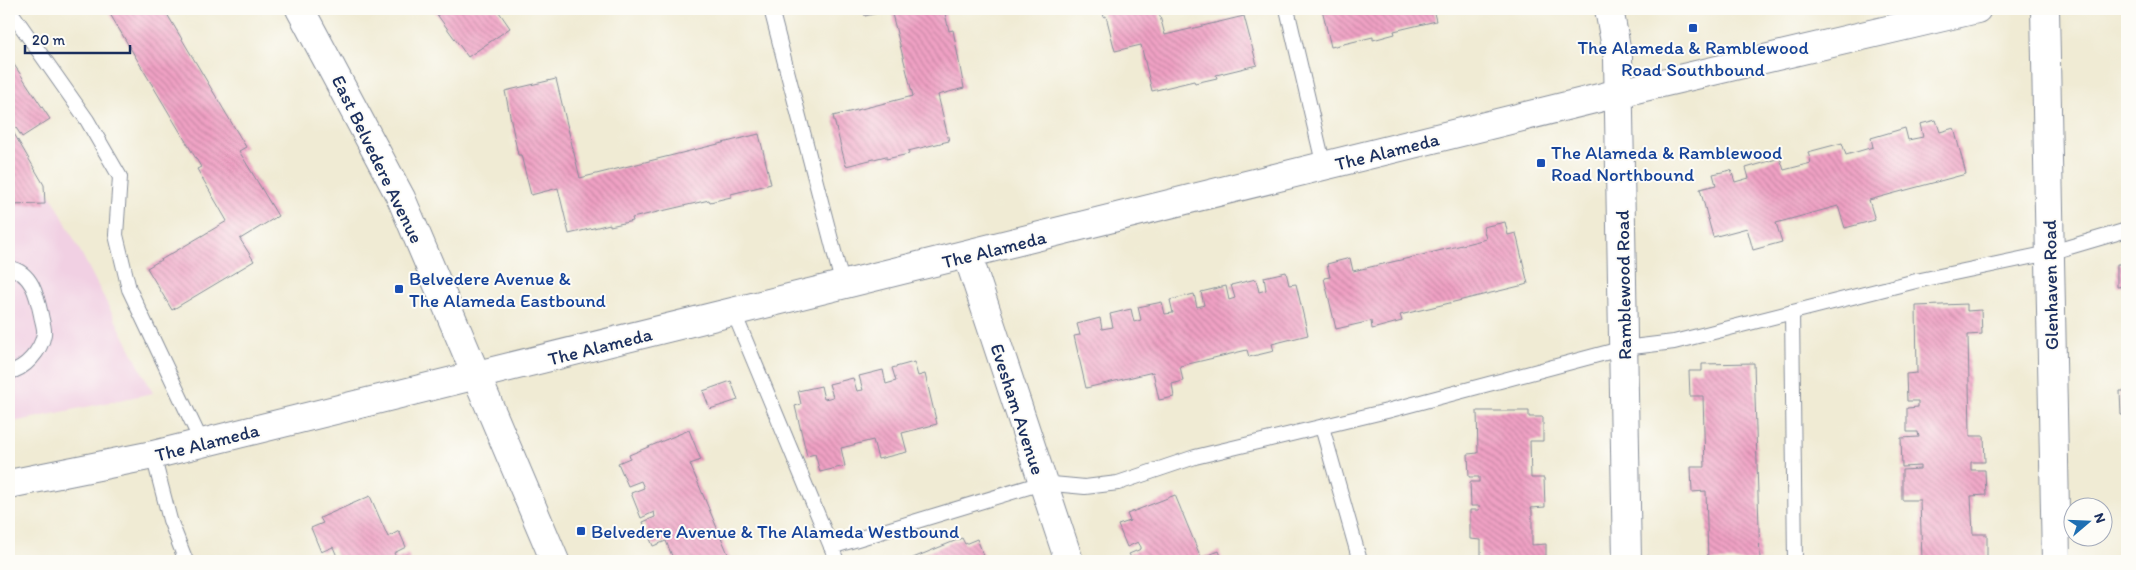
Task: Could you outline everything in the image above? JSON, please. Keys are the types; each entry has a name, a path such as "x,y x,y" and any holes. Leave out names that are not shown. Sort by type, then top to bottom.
{"main road":[{"name":"East Belvedere Avenue","path":"300,9 401,198 554,561"},
{"name":"Ramblewood Road","path":"1609,9 1618,58 1627,561"},
{"name":"The Alameda","path":"9,484 153,455 968,256 1619,93 1977,9"},
{"name":"Glenhaven Road","path":"2044,9 2056,561"},
{"name":"Evesham Avenue","path":"968,256 1069,561"}],"lane":[{"path":"9,9 87,120 120,177 116,235 129,289 202,443"},
{"path":"771,9 843,286"},
{"path":"1286,9 1324,167"},
{"path":"831,547 1042,483 1085,487 1118,483 1195,457 1322,427 1624,348 1674,342 1916,281 2049,253 2127,230"},
{"path":"9,268 17,270 33,287 44,334 33,358 17,370 9,372"},
{"path":"1792,312 1795,561"},
{"path":"734,313 837,561"},
{"path":"1322,427 1360,561"},
{"path":"153,455 170,520 186,561"}],"shaded area":[{"path":"9,135 56,204 153,393 9,423"}],"building":[{"path":"107,9 164,9 246,147 239,151 278,216 240,239 254,261 172,310 147,268 227,221 197,169 201,167"},
{"path":"433,9 497,9 510,28 468,57"},
{"path":"864,9 944,9 949,31 953,30 964,88 938,95 949,141 908,151 909,154 886,159 886,156 846,166 833,116 913,96 891,10 865,16"},
{"path":"1102,9 1158,9 1165,35 1244,16 1257,65 1216,75 1217,78 1195,83 1194,81 1152,91 1141,45 1115,51 1106,16 1104,17"},
{"path":"1322,9 1433,9 1436,21 1394,31 1395,34 1373,40 1373,37 1331,47"},
{"path":"9,57 50,119 22,137 9,117"},
{"path":"556,79 580,178 759,134 771,184 731,194 731,197 710,202 709,200 632,218 633,221 610,226 610,224 569,234 558,188 531,195 521,155 518,155 505,91"},
{"path":"1936,120 1940,132 1954,128 1966,174 1869,200 1875,220 1845,228 1838,206 1776,223 1782,242 1753,250 1747,228 1713,237 1700,189 1716,185 1713,174 1731,170 1735,182 1749,178 1746,168 1780,158 1784,170 1811,163 1808,152 1842,143 1846,155 1873,147 1871,138 1905,128 1908,140 1923,137 1920,124"},
{"path":"9,125 44,185 45,204 9,205"},
{"path":"1505,222 1508,235 1516,233 1528,284 1400,315 1402,321 1372,329 1371,321 1336,329 1324,278 1330,277 1327,264 1350,258 1353,271 1418,256 1486,239 1483,227"},
{"path":"2117,264 2127,264 2127,286 2117,287"},
{"path":"1286,272 1289,285 1296,284 1308,335 1272,344 1274,351 1249,357 1247,350 1180,366 1183,381 1172,384 1174,397 1159,400 1153,372 1086,388 1074,336 1080,335 1077,324 1100,318 1102,329 1113,327 1110,314 1131,309 1134,322 1141,320 1138,307 1162,302 1165,314 1173,313 1170,300 1194,294 1197,307 1201,306 1204,305 1201,292 1226,286 1229,300 1235,298 1231,285 1256,279 1259,292 1266,290 1264,277"},
{"path":"1967,304 1967,311 1981,310 1982,334 1968,335 1970,436 1984,436 1985,462 1971,462 1971,470 1985,470 1986,495 1971,496 1973,534 1987,534 1987,558 1973,559 1973,561 1922,561 1920,500 1902,500 1902,470 1920,469 1920,466 1902,467 1901,438 1919,437 1918,432 1907,432 1907,408 1918,407 1918,401 1907,401 1906,374 1917,373 1916,306"},
{"path":"914,362 918,376 925,374 937,424 902,433 907,452 878,459 873,440 841,448 845,466 820,472 815,454 807,456 795,406 801,404 798,391 821,386 824,399 829,398 833,397 829,384 853,378 857,391 863,390 859,376 883,370 886,384 896,381 892,368"},
{"path":"1754,363 1760,561 1708,561 1706,491 1692,492 1691,467 1705,467 1703,396 1690,396 1689,371 1702,371 1702,364"},
{"path":"731,381 738,400 710,409 703,391"},
{"path":"2120,391 2127,391 2127,415 2121,415"},
{"path":"1477,411 1529,411 1529,417 1543,417 1543,441 1530,441 1531,478 1544,478 1545,507 1531,508 1532,545 1546,544 1546,561 1481,561 1481,540 1470,539 1470,510 1479,510 1480,506 1471,506 1470,482 1479,482 1479,477 1469,477 1468,454 1478,453"},
{"path":"689,430 701,460 690,464 731,561 674,561 666,541 653,546 643,522 655,517 654,512 641,518 631,493 644,488 641,481 628,486 618,463 630,458 629,455"},
{"path":"1175,495 1201,558 1219,551 1223,561 1133,561 1129,554 1141,549 1141,547 1138,542 1127,547 1118,525 1130,521 1127,514"},
{"path":"370,496 388,537 399,531 406,547 394,553 397,559 408,554 411,561 339,561 333,547 321,552 311,528 323,523 320,518"},
{"path":"2127,519 2127,544 2124,544 2123,520"},
{"path":"962,538 965,544 977,539 986,561 914,561 913,558"}],"place":[{"name":"The Alameda & Ramblewood Road Southbound","path":"1693,28"},
{"name":"The Alameda & Ramblewood Road Northbound","path":"1541,163"},
{"name":"Belvedere Avenue & The Alameda Eastbound","path":"399,289"},
{"name":"Belvedere Avenue & The Alameda Westbound","path":"581,531"}]}
